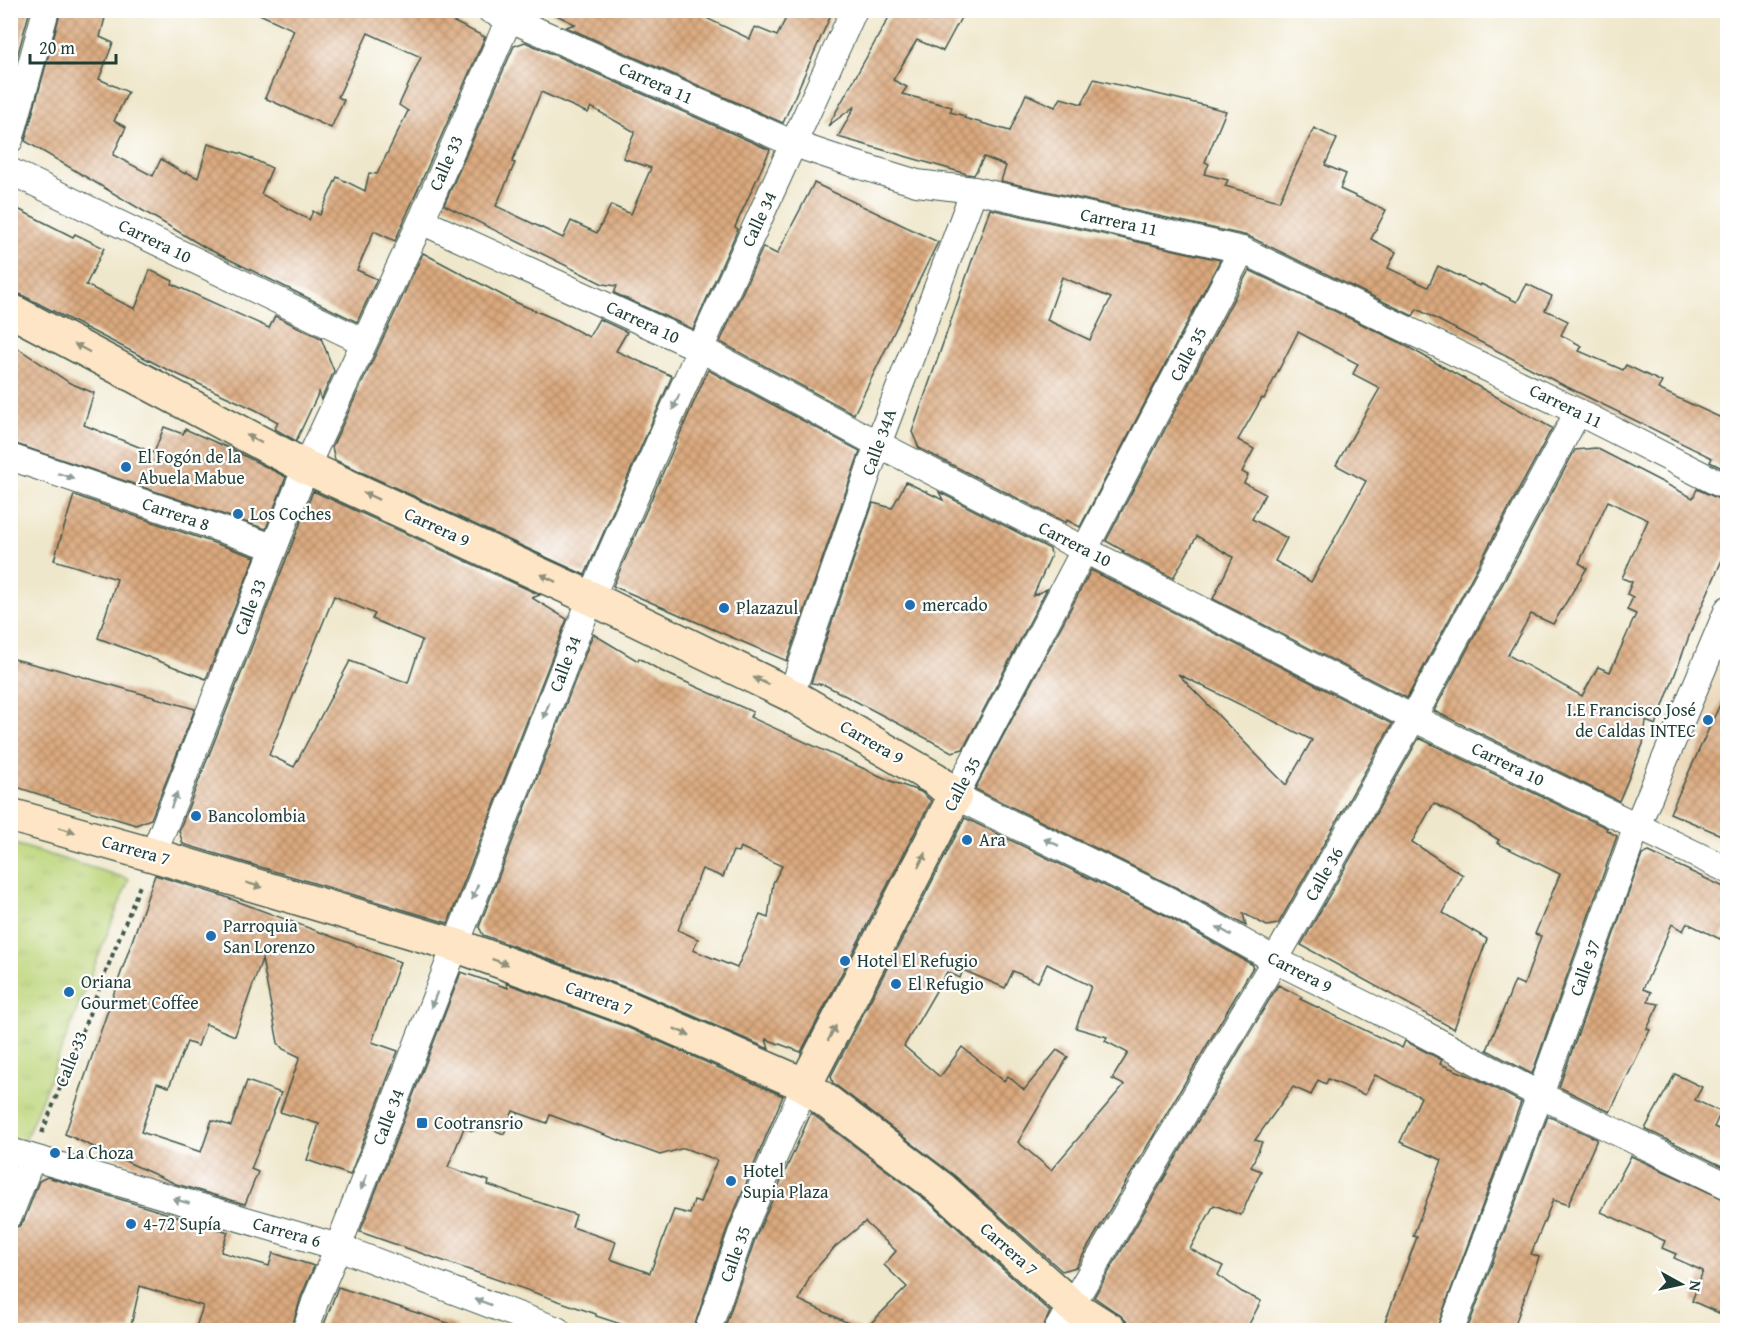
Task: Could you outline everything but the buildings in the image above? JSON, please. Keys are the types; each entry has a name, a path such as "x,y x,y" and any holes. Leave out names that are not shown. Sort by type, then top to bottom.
{"main road":[{"name":"Carrera 9","path":"10,310 306,466 591,598 791,695 935,779 956,796"},
{"name":"Calle 35","path":"805,1085 956,796"},
{"name":"Carrera 7","path":"10,814 455,945 631,1009 805,1085 943,1190 1065,1318 1110,1330"}],"street":[{"path":"12,129 45,10"},
{"name":"Calle 34","path":"306,1330 591,598 700,349 854,10"},
{"name":"Carrera 11","path":"504,13 794,144 917,183 974,190 1242,250 1578,412 1728,488"},
{"name":"Calle 33","path":"153,855 306,466 421,221 504,13"},
{"name":"Carrera 10","path":"10,171 364,342"},
{"name":"Calle 34A","path":"791,695 878,444 974,190"},
{"name":"Carrera 10","path":"421,221 700,349 878,444 1413,718 1728,870"},
{"name":"Calle 35","path":"956,796 1242,250"},
{"name":"Calle 36","path":"1065,1318 1275,960 1413,718 1578,412"},
{"name":"Carrera 8","path":"10,458 273,547"},
{"name":"Calle 37","path":"1451,1330 1540,1095 1637,826 1728,609"},
{"name":"Carrera 9","path":"956,796 1170,901 1275,960 1540,1095 1728,1186"},
{"name":"Calle 35","path":"708,1330 741,1234 805,1085"},
{"path":"10,1214 21,1154"},
{"name":"Carrera 6","path":"21,1154 339,1246 557,1330"}],"path":[{"name":"Calle 33","path":"21,1154 153,855"}],"shaded area":[{"name":"I.E Francisco José de Caldas INTEC","path":"1727,629 1727,846 1651,812"}],"green space":[{"path":"11,843 129,879 23,1146 11,1142"}],"place":[{"name":"El Fogón de la Abuela Mabue","path":"126,467"},
{"name":"Los Coches","path":"238,514"},
{"name":"mercado","path":"910,605"},
{"name":"Plazazul","path":"724,608"},
{"name":"I.E Francisco José de Caldas INTEC","path":"1708,720"},
{"name":"Bancolombia","path":"196,816"},
{"name":"Ara","path":"967,840"},
{"name":"Parroquia San Lorenzo","path":"211,936"},
{"name":"Hotel El Refugio","path":"845,961"},
{"name":"El Refugio","path":"896,984"},
{"name":"Oriana Gourmet Coffee","path":"69,992"},
{"name":"Cootransrio","path":"422,1123"},
{"name":"La Choza","path":"55,1153"},
{"name":"Hotel Supia Plaza","path":"731,1181"},
{"name":"4-72 Supía","path":"131,1224"}]}
